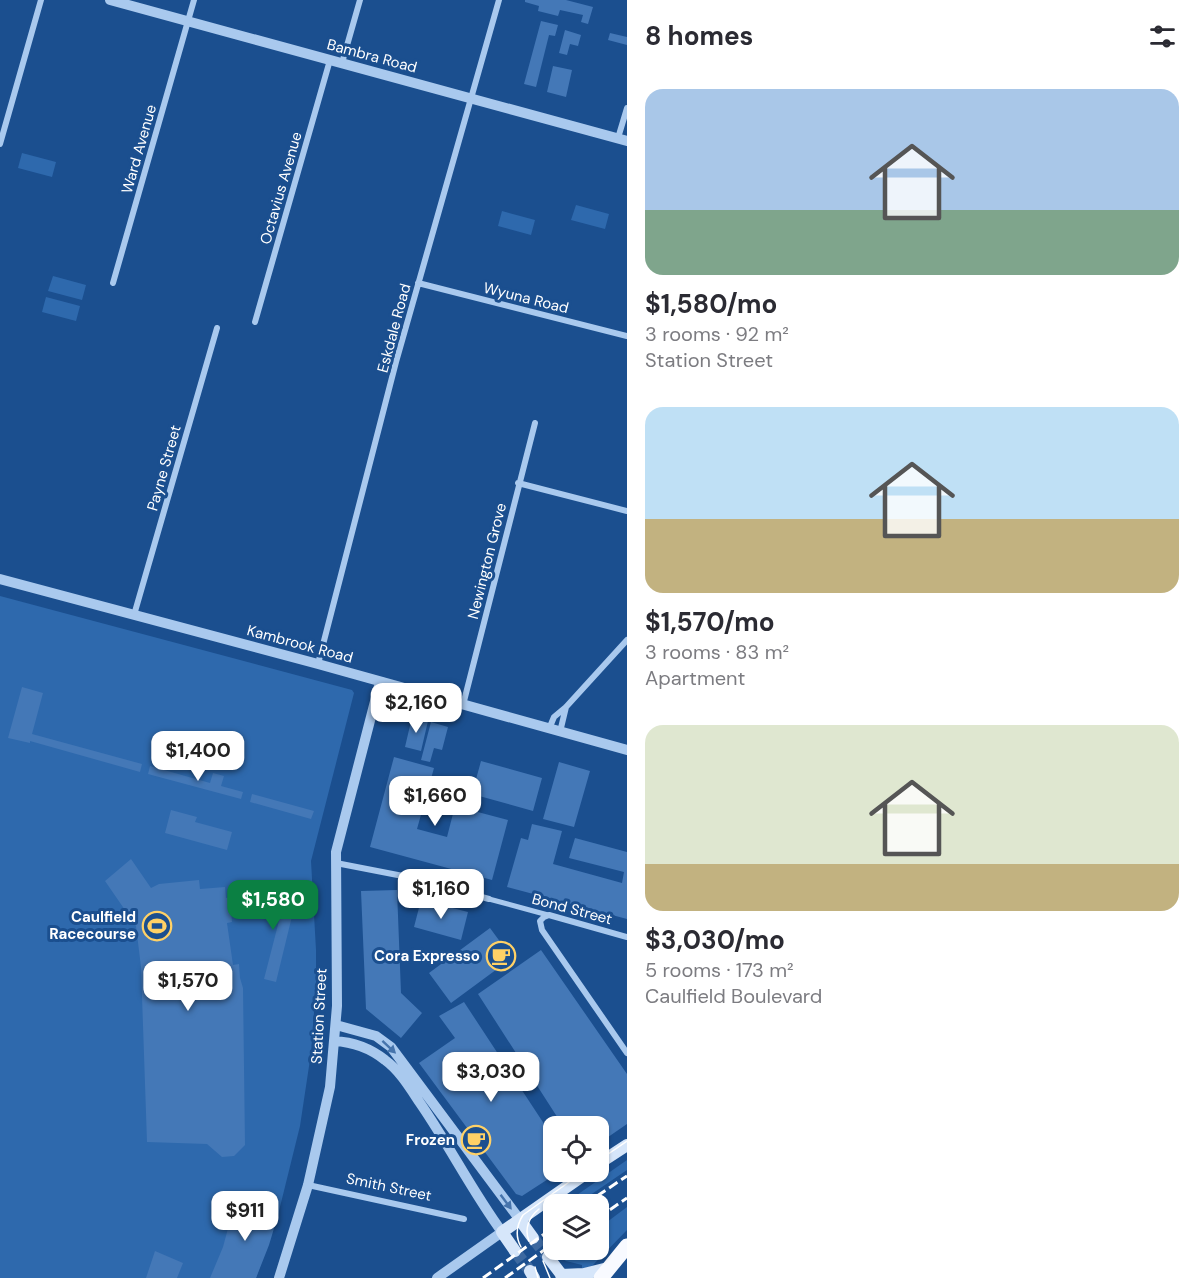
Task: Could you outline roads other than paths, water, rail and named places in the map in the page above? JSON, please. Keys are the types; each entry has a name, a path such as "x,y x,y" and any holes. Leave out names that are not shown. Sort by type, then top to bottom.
{"highway":[{"path":"604,1273 627,1246"}],"main road":[{"path":"609,1157 627,1145"},
{"path":"515,1251 502,1232 574,1182"},
{"path":"520,1220 533,1238"},
{"path":"550,1261 560,1277 604,1273"}],"street":[{"path":"0,144 41,0"},
{"name":"Bambra Road","path":"110,0 623,139"},
{"name":"Ward Avenue","path":"113,283 194,0"},
{"path":"342,63 360,0"},
{"name":"Eskdale Road","path":"318,664 418,283 500,0"},
{"name":"Octavius Avenue","path":"255,322 330,60"},
{"path":"623,139 627,108"},
{"name":"Wyuna Road","path":"418,283 627,336"},
{"name":"Payne Street","path":"134,616 217,328"},
{"name":"Newington Grove","path":"463,705 535,423"},
{"path":"519,483 627,511"},
{"name":"Kambrook Road","path":"0,579 627,750"},
{"path":"555,730 554,717 566,707 627,640"},
{"name":"Station Street","path":"279,1278 308,1185 326,1110 336,1025 335,863 338,842 380,682"},
{"path":"555,730 566,707"},
{"name":"Bond Street","path":"335,863 408,877 627,937"},
{"path":"548,915 540,921 541,928 627,1053"},
{"path":"336,1025 376,1036 391,1047 520,1220"},
{"path":"334,1041 366,1048 378,1054 394,1068 448,1144 473,1189 502,1232 436,1278"},
{"name":"Smith Street","path":"308,1185 464,1219"}],"tunnel":[{"path":"533,1238 543,1251"},
{"path":"515,1251 530,1271"}],"tram line":[{"path":"609,1153 627,1141"},
{"path":"521,1247 517,1231 523,1215 569,1182"},
{"path":"529,1241 528,1224 539,1209"},
{"path":"543,1261 550,1278"},
{"path":"535,1267 538,1278"}],"railway":[{"path":"600,1194 627,1176"},
{"path":"609,1210 627,1198"},
{"path":"483,1278 543,1235"},
{"path":"505,1278 543,1251"}],"place":[{"name":"Caulfield Racecourse","path":"157,926"},
{"name":"Cora Expresso","path":"501,956"},
{"name":"Frozen","path":"476,1140"}]}
